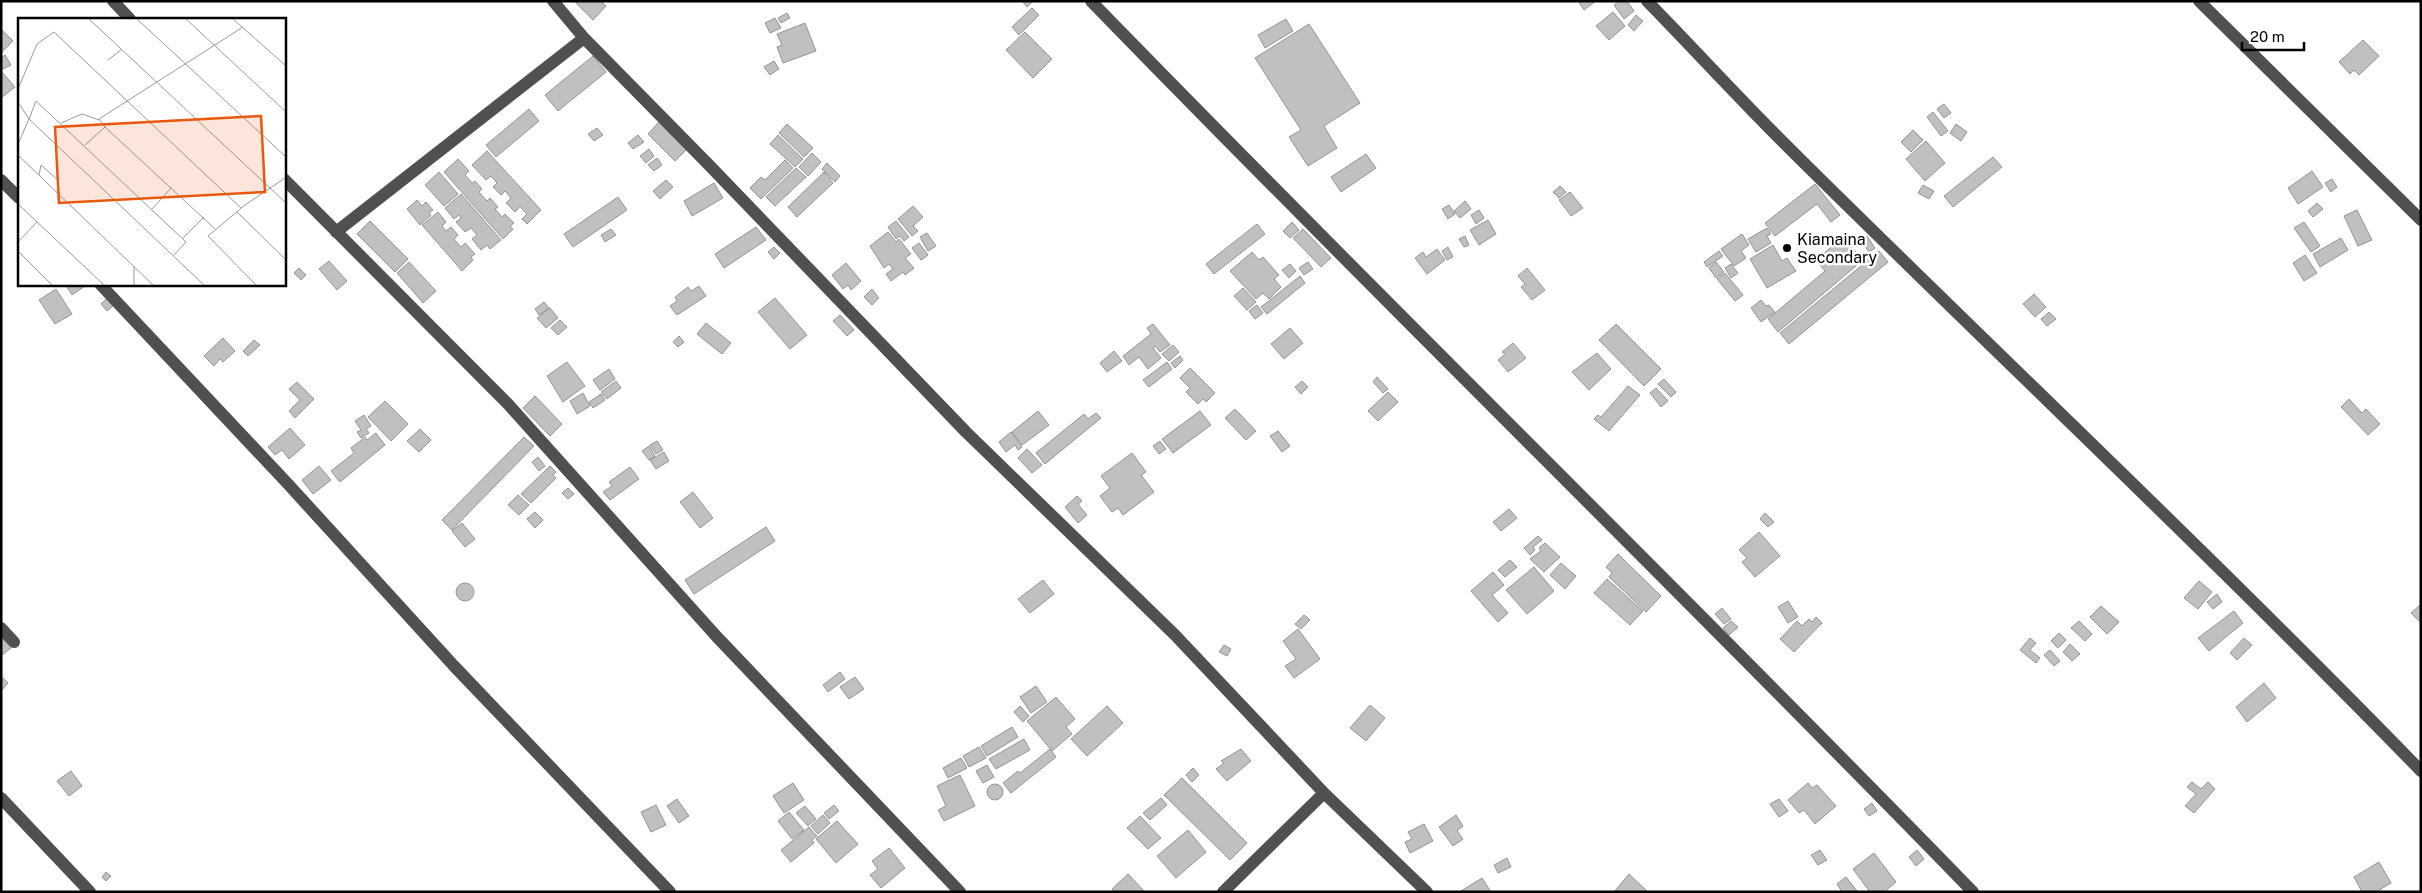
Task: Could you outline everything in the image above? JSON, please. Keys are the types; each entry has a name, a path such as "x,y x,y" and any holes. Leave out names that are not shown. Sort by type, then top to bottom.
{"street":[{"path":"113,1 129,18"},
{"path":"553,1 584,38 710,165 966,432 1175,635 1324,793 1427,892"},
{"path":"1091,1 1269,184 1699,612 1973,892"},
{"path":"1647,1 1794,153 2084,434 2421,771"},
{"path":"2199,1 2421,220"},
{"path":"336,232 584,38"},
{"path":"1,180 18,197"},
{"path":"285,180 508,404 717,637 960,892"},
{"path":"101,285 288,484 454,666 670,892"},
{"path":"1,628 14,642"},
{"path":"1223,892 1324,793"},
{"path":"1,798 90,892"}],"building":[{"path":"574,1 601,1 606,6 593,20"},
{"path":"1022,1 1033,1 1027,7"},
{"path":"1578,1 1596,1 1584,10"},
{"path":"1619,1 1627,1 1634,11 1624,19 1614,5"},
{"path":"1032,8 1039,15 1019,35 1012,27"},
{"path":"1613,12 1625,26 1609,40 1596,26"},
{"path":"787,13 790,18 781,23 778,18"},
{"path":"1636,15 1643,21 1634,31 1628,25"},
{"path":"775,18 781,28 770,33 765,23"},
{"path":"1286,19 1293,31 1265,48 1258,35"},
{"path":"805,23 816,51 783,63 777,47 782,45 777,34"},
{"path":"1309,24 1360,103 1324,126 1337,148 1308,166 1289,137 1301,130 1255,58"},
{"path":"1,29 13,41 1,53"},
{"path":"1025,32 1052,59 1033,78 1006,50"},
{"path":"2363,40 2379,56 2359,75 2354,70 2350,74 2339,62"},
{"path":"5,55 11,65 1,70 1,58"},
{"path":"593,56 606,72 558,111 545,95"},
{"path":"774,61 779,69 770,75 764,67"},
{"path":"1,73 15,87 1,98"},
{"path":"1944,104 1951,113 1944,118 1937,109"},
{"path":"529,109 539,121 496,157 486,145"},
{"path":"1933,112 1948,131 1941,136 1927,117"},
{"path":"659,122 687,149 675,161 648,134"},
{"path":"787,124 813,148 804,157 779,133"},
{"path":"1956,124 1967,132 1961,141 1950,133"},
{"path":"597,128 603,135 594,141 588,134"},
{"path":"1913,130 1923,140 1911,152 1901,142"},
{"path":"638,135 644,142 633,149 628,143"},
{"path":"778,135 803,159 795,167 770,144"},
{"path":"1926,141 1945,163 1925,181 1906,159"},
{"path":"649,149 654,156 646,163 640,156"},
{"path":"487,151 541,210 527,224 522,219 527,214 520,207 515,212 506,203 511,198 505,191 501,195 493,187 497,183 491,176 486,180 472,165"},
{"path":"812,153 821,162 808,176 799,167"},
{"path":"1366,154 1376,168 1341,192 1331,177"},
{"path":"1993,157 2002,167 1953,207 1944,196"},
{"path":"657,158 662,165 654,171 648,165"},
{"path":"458,159 469,171 465,175 472,183 475,181 482,189 479,192 487,201 490,198 498,207 495,209 502,217 505,214 514,223 510,226 513,229 503,239 444,172"},
{"path":"785,160 793,168 761,199 750,188 761,177 765,180"},
{"path":"827,163 840,176 835,182 822,169"},
{"path":"796,168 806,177 775,206 766,197"},
{"path":"2312,171 2323,187 2298,204 2288,188"},
{"path":"439,172 458,194 444,206 425,185"},
{"path":"824,172 833,183 797,217 788,207"},
{"path":"2332,179 2337,187 2331,192 2325,183"},
{"path":"666,180 673,187 660,199 653,191"},
{"path":"714,183 723,198 692,216 684,201"},
{"path":"1815,184 1840,215 1831,222 1817,204 1775,236 1765,223"},
{"path":"1923,185 1934,191 1929,199 1918,193"},
{"path":"1560,186 1566,192 1559,198 1553,192"},
{"path":"1570,192 1583,208 1571,216 1559,200"},
{"path":"461,194 501,240 490,249 487,245 481,250 472,239 477,235 471,228 465,232 456,222 461,218 459,215 454,219 445,208"},
{"path":"618,197 627,210 573,247 564,234"},
{"path":"417,200 422,206 426,202 433,210 429,213 431,215 420,225 407,209"},
{"path":"1465,201 1471,209 1460,218 1454,211"},
{"path":"2317,203 2323,209 2313,217 2308,211"},
{"path":"1449,205 1455,214 1448,219 1442,209"},
{"path":"913,206 923,217 913,226 918,231 912,236 898,219"},
{"path":"1479,210 1484,218 1476,224 1471,215"},
{"path":"2357,210 2372,240 2358,246 2344,216"},
{"path":"438,212 446,222 442,226 446,231 451,227 458,235 454,239 461,247 465,243 475,254 471,257 473,260 462,271 422,225"},
{"path":"1488,220 1496,234 1479,245 1470,230"},
{"path":"370,221 408,259 395,272 357,234"},
{"path":"896,221 909,237 904,241 900,236 896,239 888,227"},
{"path":"1292,222 1299,230 1290,238 1283,231"},
{"path":"2304,222 2320,246 2311,252 2294,228"},
{"path":"1257,224 1265,234 1214,274 1206,264"},
{"path":"756,227 766,240 724,268 715,254"},
{"path":"1767,228 1771,234 1767,236 1771,243 1756,252 1748,239"},
{"path":"611,229 616,235 605,242 601,235"},
{"path":"1303,229 1331,258 1321,267 1293,238"},
{"path":"888,232 896,242 899,239 911,254 905,258 914,268 905,275 903,272 891,281 886,274 893,269 889,264 884,268 870,246"},
{"path":"927,233 936,246 928,251 920,237"},
{"path":"1742,234 1749,245 1741,251 1746,258 1734,266 1721,249"},
{"path":"1465,236 1469,245 1464,247 1459,239"},
{"path":"1867,236 1875,248 1869,252 1860,240"},
{"path":"1843,237 1863,260 1778,332 1768,319 1825,271 1816,260"},
{"path":"2341,238 2348,250 2320,267 2313,254"},
{"path":"919,243 928,255 921,260 912,248"},
{"path":"1773,245 1782,261 1787,258 1796,271 1767,288 1750,259"},
{"path":"774,247 780,253 774,259 768,252"},
{"path":"1448,247 1453,257 1447,260 1442,251"},
{"path":"1437,249 1445,260 1427,274 1415,258 1423,252 1426,257"},
{"path":"1719,251 1723,256 1707,267 1704,262"},
{"path":"1879,251 1888,262 1789,344 1780,333"},
{"path":"1252,252 1259,260 1263,257 1279,275 1274,279 1281,287 1269,299 1263,293 1256,299 1230,271"},
{"path":"2305,255 2317,273 2304,281 2293,263"},
{"path":"329,261 347,281 337,290 319,269"},
{"path":"409,262 436,291 423,303 397,273"},
{"path":"1308,262 1313,269 1304,275 1299,268"},
{"path":"1716,262 1724,272 1716,278 1709,268"},
{"path":"846,263 861,281 851,290 848,285 843,289 832,275"},
{"path":"1290,264 1296,271 1289,278 1282,270"},
{"path":"1731,264 1738,273 1731,278 1725,268"},
{"path":"299,268 306,275 301,280 294,273"},
{"path":"1527,268 1545,290 1532,300 1521,287 1525,284 1518,276"},
{"path":"1725,273 1743,295 1735,301 1717,279"},
{"path":"1300,276 1305,283 1267,314 1261,307"},
{"path":"66,285 87,285 72,295"},
{"path":"699,286 706,296 677,315 670,306 677,301 675,297 688,287 691,291"},
{"path":"1243,288 1256,302 1247,310 1234,296"},
{"path":"56,289 72,314 55,324 39,300"},
{"path":"872,289 879,298 872,305 864,297"},
{"path":"2034,294 2046,307 2035,317 2023,304"},
{"path":"107,298 114,305 107,311 101,304"},
{"path":"775,298 807,335 790,349 758,312"},
{"path":"1761,300 1775,312 1761,322 1751,308"},
{"path":"544,302 549,308 539,315 535,309"},
{"path":"1257,305 1263,313 1255,319 1249,311"},
{"path":"550,308 558,318 546,328 537,318"},
{"path":"2049,312 2056,319 2047,326 2041,319"},
{"path":"840,315 854,330 847,336 833,321"},
{"path":"560,320 567,327 558,335 551,328"},
{"path":"706,323 731,343 722,354 697,334"},
{"path":"1153,324 1170,345 1160,352 1155,346 1153,348 1161,358 1148,369 1139,357 1129,365 1123,356 1151,334 1147,328"},
{"path":"1616,324 1661,369 1644,386 1599,340"},
{"path":"1290,328 1303,343 1284,359 1271,344"},
{"path":"679,336 684,342 678,347 673,342"},
{"path":"223,338 235,351 223,362 220,359 214,366 204,356"},
{"path":"254,340 260,345 248,356 243,351"},
{"path":"1513,343 1526,358 1508,372 1498,360 1505,354 1502,352"},
{"path":"1173,345 1179,352 1169,361 1162,354"},
{"path":"1114,351 1122,361 1107,372 1100,363"},
{"path":"1597,353 1611,369 1589,390 1572,372"},
{"path":"1180,356 1183,360 1175,368 1171,363"},
{"path":"567,362 585,386 563,402 547,376"},
{"path":"1167,362 1172,369 1149,387 1143,380"},
{"path":"1190,368 1215,393 1206,402 1203,399 1198,404 1186,392 1190,388 1180,378"},
{"path":"609,369 615,379 600,390 593,380"},
{"path":"1377,377 1388,389 1383,393 1373,382"},
{"path":"1664,379 1676,392 1671,397 1658,384"},
{"path":"616,381 621,388 607,399 601,392"},
{"path":"1302,381 1308,387 1301,394 1295,387"},
{"path":"297,382 314,399 295,418 289,411 300,400 289,389"},
{"path":"1628,386 1640,395 1609,431 1594,419 1598,415 1601,417"},
{"path":"1656,388 1668,401 1661,407 1650,393"},
{"path":"1388,392 1398,402 1378,421 1368,411"},
{"path":"583,393 590,406 577,414 570,401"},
{"path":"601,394 605,400 593,408 589,402"},
{"path":"535,396 562,424 550,436 523,408"},
{"path":"2349,399 2362,413 2366,409 2380,424 2368,435 2341,407"},
{"path":"385,401 408,424 391,441 368,417"},
{"path":"1235,409 1256,431 1246,440 1225,418"},
{"path":"1038,411 1049,425 1022,445 1012,432"},
{"path":"1200,411 1211,425 1173,453 1162,439"},
{"path":"1096,413 1101,418 1045,464 1036,453 1084,414 1088,419"},
{"path":"364,415 371,426 366,429 369,433 361,438 357,432 361,430 355,421"},
{"path":"290,428 305,445 289,459 282,450 275,455 268,447"},
{"path":"420,429 431,440 419,452 407,441"},
{"path":"1278,431 1290,446 1282,452 1270,436"},
{"path":"1011,432 1022,447 1018,450 1015,445 1006,452 999,442"},
{"path":"376,433 385,445 340,482 331,471 354,453 351,448 365,437 367,440"},
{"path":"524,437 534,446 452,530 442,520"},
{"path":"657,441 663,450 656,454 650,445"},
{"path":"1160,441 1166,449 1159,454 1153,446"},
{"path":"649,446 655,456 649,460 642,451"},
{"path":"1027,449 1042,465 1032,473 1018,458"},
{"path":"664,452 669,461 656,469 650,460"},
{"path":"1132,453 1146,472 1141,475 1154,492 1123,515 1118,508 1112,512 1100,496 1110,488 1101,476"},
{"path":"538,457 545,466 539,471 532,462"},
{"path":"319,466 331,480 313,494 302,480"},
{"path":"550,466 556,472 553,475 556,478 531,503 521,494"},
{"path":"630,467 639,479 610,500 603,492 612,486 609,482"},
{"path":"568,488 574,494 568,499 562,493"},
{"path":"693,492 713,518 700,528 680,502"},
{"path":"518,495 529,505 519,515 508,505"},
{"path":"1077,496 1082,501 1078,504 1087,515 1078,523 1065,507"},
{"path":"1509,509 1517,518 1501,531 1493,522"},
{"path":"535,512 543,520 535,528 527,519"},
{"path":"1765,513 1774,522 1768,527 1760,519"},
{"path":"462,523 475,539 465,547 452,531"},
{"path":"766,527 775,541 694,594 685,580"},
{"path":"1759,532 1780,556 1755,577 1742,562 1747,558 1739,550"},
{"path":"1538,536 1542,540 1533,547 1535,550 1530,555 1524,548"},
{"path":"1545,543 1560,557 1544,572 1530,559 1541,551 1539,548"},
{"path":"1618,554 1661,596 1646,612 1609,577 1612,573 1606,567"},
{"path":"1510,560 1517,567 1505,577 1498,570"},
{"path":"1561,563 1576,576 1565,589 1550,575"},
{"path":"1534,567 1554,591 1527,614 1506,590"},
{"path":"1493,572 1504,585 1492,595 1508,613 1498,622 1471,591"},
{"path":"1607,579 1643,611 1630,625 1594,593"},
{"path":"1043,580 1054,594 1030,613 1018,599"},
{"path":"2199,581 2212,592 2198,609 2184,598"},
{"path":"465,583 471,586 474,592 471,598 465,601 459,598 456,592 459,586"},
{"path":"2217,594 2222,602 2213,609 2207,602"},
{"path":"1788,601 1798,617 1788,623 1778,607"},
{"path":"2101,606 2119,622 2107,634 2090,617"},
{"path":"2421,606 2421,623 2411,613"},
{"path":"1722,608 1731,619 1724,624 1715,614"},
{"path":"2234,611 2243,623 2209,651 2198,638"},
{"path":"1304,615 1310,620 1301,629 1295,624"},
{"path":"1816,617 1822,623 1794,652 1780,639 1797,621 1802,626 1809,619 1812,622"},
{"path":"1731,621 1738,627 1729,635 1723,628"},
{"path":"2079,621 2092,634 2085,641 2071,628"},
{"path":"1298,629 1320,659 1294,678 1285,666 1296,659 1283,641"},
{"path":"2059,633 2066,640 2058,648 2051,641"},
{"path":"1,636 11,648 1,656"},
{"path":"2030,638 2036,643 2030,650 2040,658 2036,663 2020,650"},
{"path":"2244,638 2252,645 2237,660 2230,653"},
{"path":"2070,644 2080,654 2072,661 2063,652"},
{"path":"1224,645 1231,649 1227,656 1219,652"},
{"path":"2050,650 2060,661 2054,666 2044,655"},
{"path":"840,672 845,679 828,692 823,685"},
{"path":"1,676 8,683 1,691"},
{"path":"855,677 864,689 849,699 840,687"},
{"path":"2264,683 2276,698 2247,722 2236,707"},
{"path":"1036,686 1047,702 1031,713 1020,697"},
{"path":"1056,697 1075,719 1066,727 1072,734 1052,751 1027,721"},
{"path":"1370,705 1385,718 1366,741 1350,728"},
{"path":"1020,706 1029,716 1023,722 1014,712"},
{"path":"1107,706 1123,723 1087,756 1071,739"},
{"path":"1012,727 1018,737 987,756 981,746"},
{"path":"1024,739 1030,750 996,769 989,759"},
{"path":"979,747 986,758 969,767 963,756"},
{"path":"1050,749 1056,757 1011,793 1003,783 1018,771 1020,773"},
{"path":"1241,749 1251,761 1227,781 1216,769 1224,763 1221,761"},
{"path":"961,758 967,768 948,778 943,768"},
{"path":"987,765 994,777 983,783 976,771"},
{"path":"1193,768 1199,775 1192,782 1186,775"},
{"path":"71,771 82,786 69,796 57,781"},
{"path":"960,775 975,806 944,821 938,810 946,806 937,786"},
{"path":"1182,778 1247,843 1230,860 1164,795"},
{"path":"2192,782 2201,789 2208,782 2215,789 2194,813 2185,806 2196,794 2187,787"},
{"path":"793,783 804,800 784,813 773,796"},
{"path":"1808,783 1812,788 1817,785 1836,806 1815,824 1804,810 1799,813 1788,800"},
{"path":"995,784 1001,786 1003,792 1001,798 995,800 989,798 987,792 989,786"},
{"path":"1161,798 1167,805 1150,820 1143,813"},
{"path":"677,799 689,816 679,823 667,806"},
{"path":"1779,799 1788,811 1779,817 1770,804"},
{"path":"1872,803 1877,811 1869,816 1864,809"},
{"path":"656,805 666,825 651,832 641,812"},
{"path":"834,805 839,811 829,819 824,813"},
{"path":"805,806 816,819 808,826 796,813"},
{"path":"789,812 804,830 792,839 778,821"},
{"path":"823,815 830,823 818,834 811,826"},
{"path":"1456,815 1463,826 1457,831 1463,839 1453,846 1439,827"},
{"path":"1140,816 1161,838 1148,849 1127,828"},
{"path":"837,821 858,844 836,863 816,839"},
{"path":"1424,824 1433,841 1410,853 1405,842 1412,839 1408,832"},
{"path":"809,827 817,836 812,840 814,843 791,862 781,850"},
{"path":"1188,830 1206,852 1176,878 1157,856"},
{"path":"889,848 905,868 881,888 870,875 878,869 872,861"},
{"path":"1820,850 1827,860 1818,865 1811,855"},
{"path":"1917,850 1924,859 1916,866 1909,857"},
{"path":"1874,853 1896,882 1884,892 1870,892 1853,869"},
{"path":"1507,858 1511,867 1498,873 1494,865"},
{"path":"2379,862 2391,883 2376,892 2362,892 2354,877"},
{"path":"106,872 111,876 106,881 102,877"},
{"path":"1128,874 1145,892 1115,892 1112,889"},
{"path":"1629,874 1648,892 1614,892"},
{"path":"1846,877 1858,892 1842,892 1837,884"},
{"path":"1482,878 1491,892 1461,892 1461,891"}],"place":[{"name":"Kiamaina Secondary","path":"1787,248"}]}
